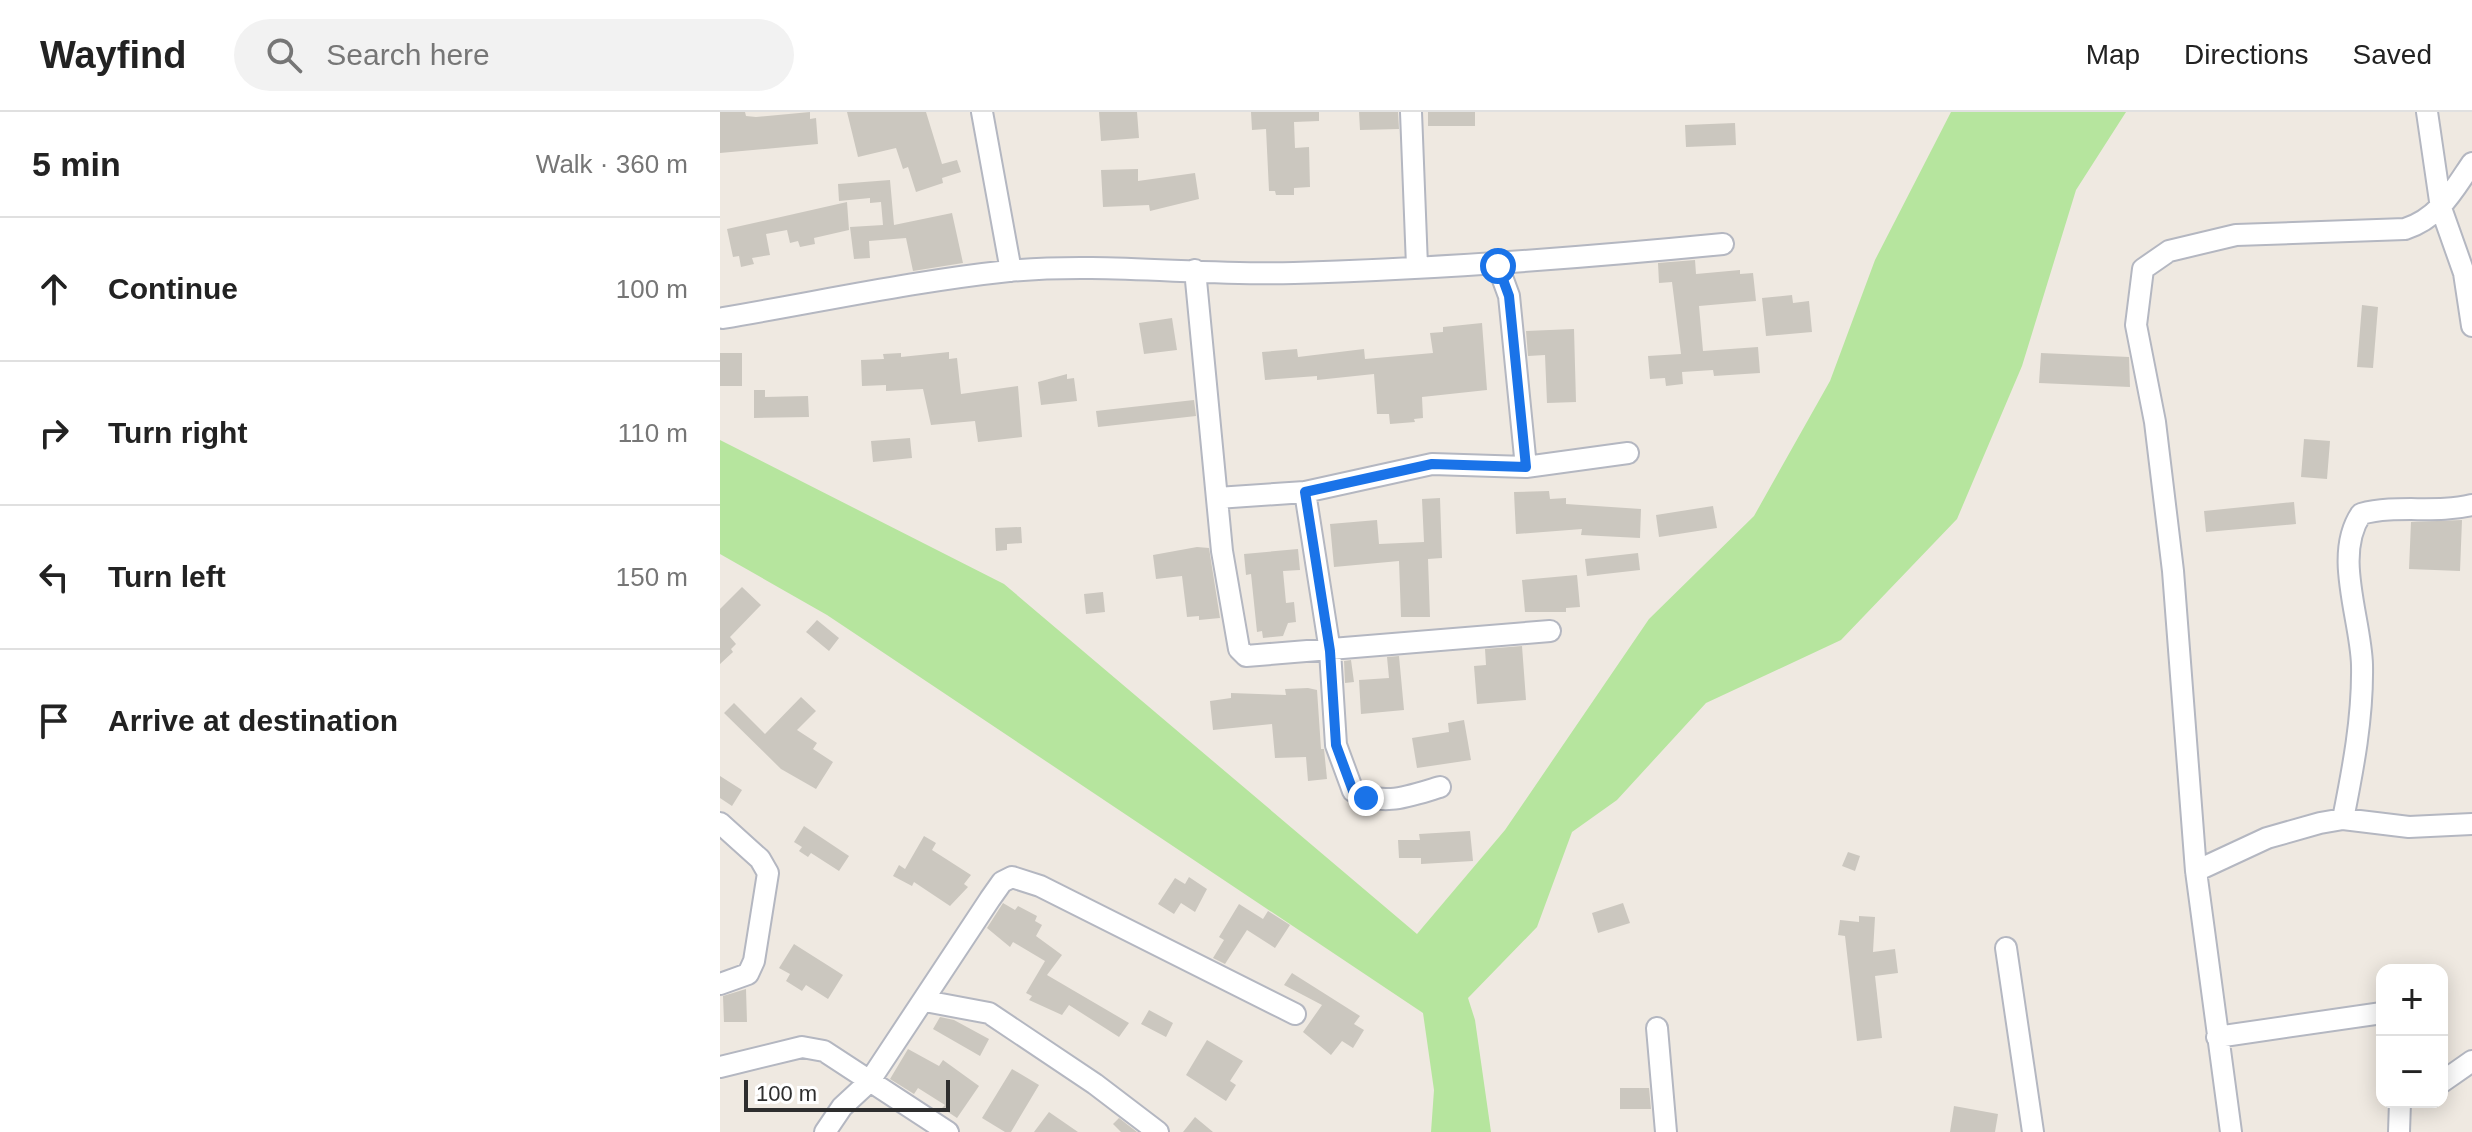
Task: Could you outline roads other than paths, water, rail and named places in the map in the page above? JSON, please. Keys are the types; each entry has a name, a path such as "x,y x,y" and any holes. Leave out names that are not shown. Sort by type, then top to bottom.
{"street":[{"path":"982,112 1011,271"},
{"path":"1411,112 1417,266"},
{"path":"2427,112 2441,208 2464,273 2472,326"},
{"path":"2231,1132 2196,871 2173,571 2155,422 2136,325 2143,269 2169,251 2236,235 2405,229 2426,222 2441,208 2472,163"},
{"path":"723,318 1011,271 1292,273 1417,266 1498,266 1723,244"},
{"path":"1498,266 1509,296 1526,467"},
{"path":"1195,270 1217,498 1239,649 1246,656 1550,631"},
{"path":"1217,498 1305,492 1432,464 1526,467 1628,453"},
{"path":"1305,492 1330,651 1336,745 1353,791 1366,798 1393,801 1440,787"},
{"path":"2343,819 2359,734 2362,665 2349,551 2352,527 2361,514 2380,509 2452,510 2472,505"},
{"path":"2196,871 2290,830 2343,819 2409,827 2472,824"},
{"path":"720,823 760,859 768,873 754,961 748,974 720,984"},
{"path":"825,1132 842,1107 869,1082 990,899 1002,882 1012,877 1040,886 1295,1014"},
{"path":"2006,948 2007,972 2033,1132"},
{"path":"925,1001 989,1013 1106,1092 1158,1132"},
{"path":"2217,1037 2376,1014"},
{"path":"1657,1028 1666,1132"},
{"path":"720,1067 802,1047 824,1051 948,1132"},
{"path":"2448,1078 2472,1061"},
{"path":"2399,1132 2400,1108"}]}
